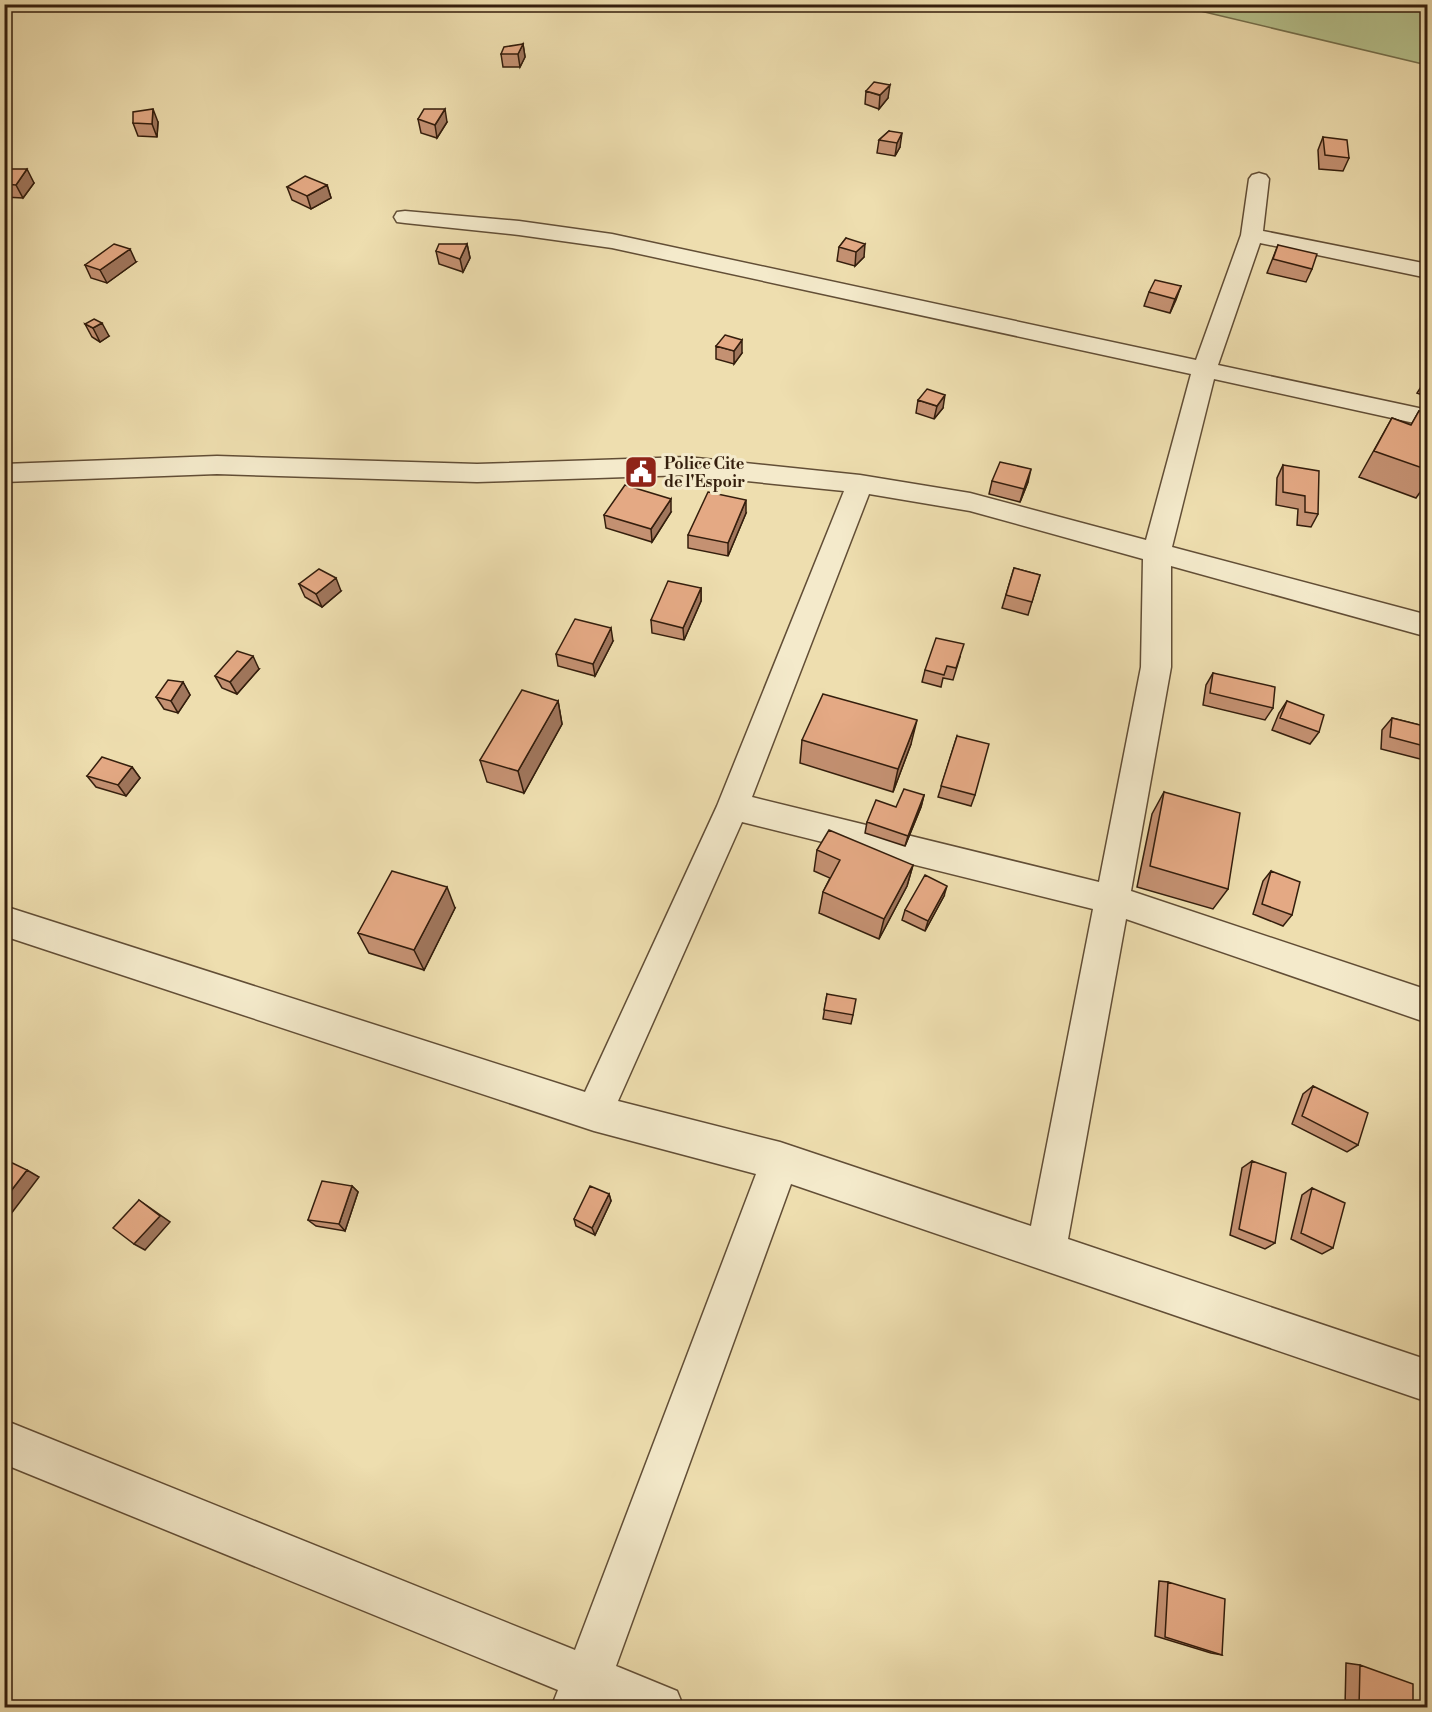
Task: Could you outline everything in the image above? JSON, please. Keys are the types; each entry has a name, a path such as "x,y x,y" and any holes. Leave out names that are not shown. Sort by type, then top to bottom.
{"street":[{"path":"1046,1250 1110,899 1156,667 1157,551 1204,370 1252,235 1259,179"},
{"path":"405,218 519,228 612,242 1428,418"},
{"path":"1252,235 1428,271"},
{"path":"4,473 217,465 477,473 687,466 861,484 970,502 1428,626"},
{"path":"594,1113 733,806 861,484"},
{"path":"733,806 1110,899 1428,1007"},
{"path":"4,921 594,1113 780,1161 1428,1381"},
{"path":"581,1693 780,1161"},
{"path":"4,1442 581,1693 660,1707"}],"green space":[{"path":"1175,5 1427,5 1427,65"}],"building":[{"path":"523,44 518,54 501,54 504,47"},
{"path":"874,82 890,85 880,95 866,91"},
{"path":"153,109 152,124 133,123 133,112"},
{"path":"424,109 445,109 435,125 418,119"},
{"path":"889,131 902,133 897,143 879,140"},
{"path":"1323,137 1347,140 1349,158 1325,155"},
{"path":"4,169 27,169 16,185 4,184"},
{"path":"305,176 327,185 307,196 287,187"},
{"path":"846,238 865,244 856,252 839,247"},
{"path":"114,244 130,249 100,270 85,265"},
{"path":"439,244 467,244 460,259 436,251"},
{"path":"1278,245 1317,254 1312,269 1273,259"},
{"path":"1155,280 1181,286 1175,299 1149,292"},
{"path":"94,319 102,323 93,328 85,324"},
{"path":"725,335 742,340 734,351 716,346"},
{"path":"927,389 945,395 937,406 918,400"},
{"path":"1419,411 1428,414 1428,470 1374,451 1392,418 1411,425"},
{"path":"1000,462 1031,469 1024,489 992,481"},
{"path":"1283,465 1319,471 1318,514 1305,512 1305,496 1283,492"},
{"path":"625,485 671,499 651,529 604,515"},
{"path":"708,492 746,500 728,543 688,535"},
{"path":"1014,568 1040,575 1032,602 1006,595"},
{"path":"319,569 336,578 316,594 299,584"},
{"path":"668,581 701,588 683,628 651,620"},
{"path":"575,619 611,628 593,664 556,654"},
{"path":"936,638 964,644 956,668 947,666 944,675 925,670"},
{"path":"237,651 253,656 230,682 215,676"},
{"path":"1213,673 1275,687 1273,708 1210,693"},
{"path":"168,680 183,682 171,701 156,697"},
{"path":"522,690 558,701 518,771 480,760"},
{"path":"823,694 917,720 898,769 802,740"},
{"path":"1287,701 1324,715 1319,732 1280,718"},
{"path":"1392,718 1428,727 1428,747 1390,737"},
{"path":"957,736 989,744 975,795 941,786"},
{"path":"102,757 132,767 118,785 87,776"},
{"path":"904,789 924,795 908,836 867,822 876,800 896,807"},
{"path":"1164,792 1240,813 1228,889 1150,866"},
{"path":"829,830 913,865 884,919 823,892 840,860 817,850"},
{"path":"392,871 447,887 414,950 358,933"},
{"path":"1271,871 1300,882 1292,915 1262,904"},
{"path":"925,875 947,886 928,921 905,910"},
{"path":"827,994 856,999 853,1015 824,1010"},
{"path":"1313,1086 1368,1113 1358,1145 1302,1116"},
{"path":"4,1159 27,1170 4,1200"},
{"path":"1252,1161 1286,1173 1275,1243 1239,1229"},
{"path":"322,1181 352,1186 339,1224 308,1220"},
{"path":"590,1186 609,1194 592,1228 574,1219"},
{"path":"1312,1188 1345,1203 1333,1248 1301,1233"},
{"path":"139,1200 160,1216 134,1244 113,1228"},
{"path":"1168,1582 1225,1599 1222,1655 1165,1637"},
{"path":"1360,1665 1413,1684 1413,1707 1359,1707"}],"place":[{"name":"Police Cite de l'Espoir","path":"641,472"}]}
